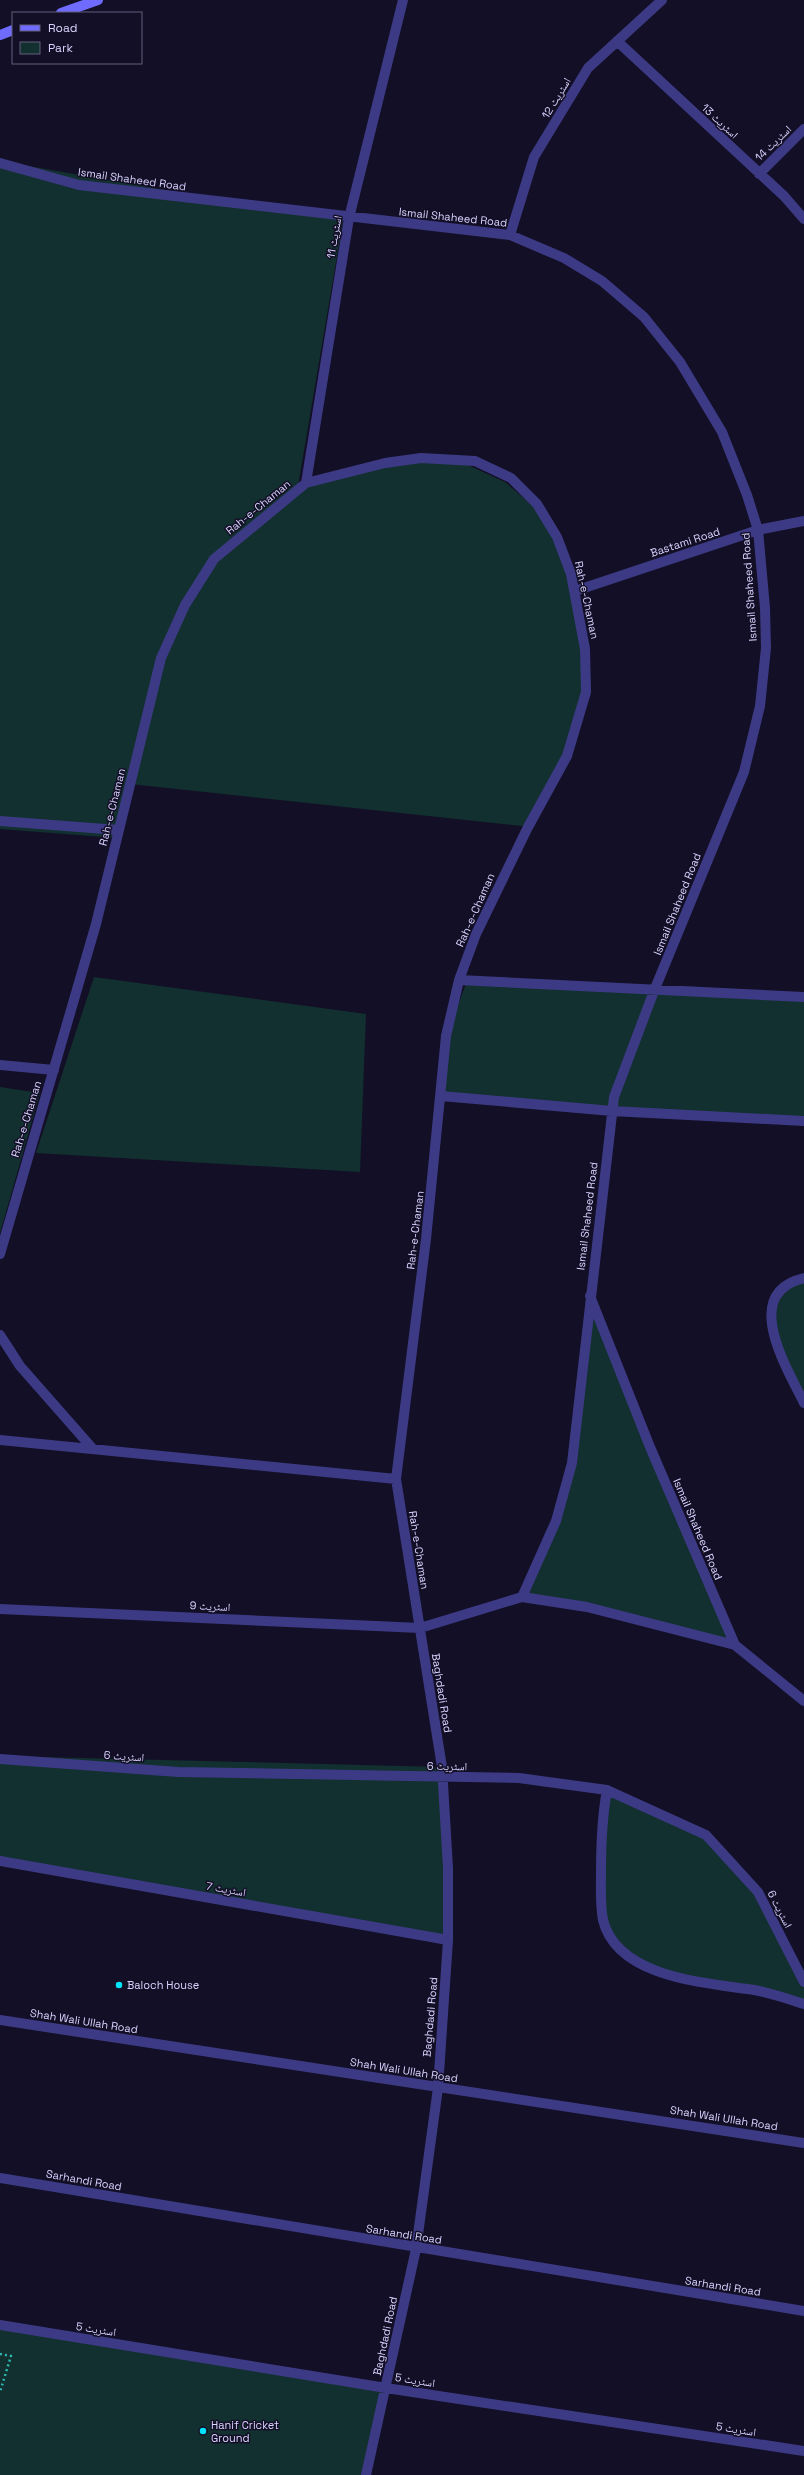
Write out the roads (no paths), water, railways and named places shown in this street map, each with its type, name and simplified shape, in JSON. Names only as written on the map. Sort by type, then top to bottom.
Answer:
[{"type":"main road","points":[[65,12],[98,0]]},
{"type":"main road","points":[[0,35],[12,30]]},
{"type":"street","name":"اسٹریٹ 11","points":[[306,483],[349,218],[403,0]]},
{"type":"street","name":"اسٹریٹ 12","points":[[510,236],[534,157],[588,68],[662,0]]},
{"type":"street","name":"اسٹریٹ 13","points":[[617,41],[784,196],[804,219]]},
{"type":"street","name":"اسٹریٹ 14","points":[[759,174],[804,129]]},
{"type":"street","name":"Ismail Shaheed Road","points":[[0,163],[79,185],[510,236],[564,258],[602,281],[644,317],[680,362],[722,432],[747,495],[758,530],[765,608],[766,648],[760,706],[744,772],[654,991],[614,1097],[590,1294],[650,1447],[735,1645]]},
{"type":"street","name":"Rah-e-Chaman","points":[[0,1254],[44,1098],[54,1070],[96,924],[161,658],[185,605],[214,559],[306,483],[385,463],[421,458],[475,461],[511,478],[537,504],[557,537],[575,591],[585,649],[586,692],[580,718],[567,756],[527,829],[476,934],[459,980],[446,1036],[442,1096],[426,1239],[396,1480],[420,1628]]},
{"type":"street","name":"Bastami Road","points":[[575,591],[758,530],[804,521]]},
{"type":"street","points":[[0,821],[118,830]]},
{"type":"street","points":[[459,980],[654,991],[804,997]]},
{"type":"street","points":[[0,1066],[54,1070]]},
{"type":"street","points":[[442,1096],[612,1111],[804,1121]]},
{"type":"street","points":[[804,1278],[794,1281],[776,1295],[771,1310],[774,1340],[804,1402]]},
{"type":"street","points":[[590,1294],[572,1463],[556,1521],[522,1597],[587,1607],[735,1645],[804,1701]]},
{"type":"street","points":[[0,1335],[20,1366],[93,1449]]},
{"type":"street","points":[[0,1440],[396,1480]]},
{"type":"street","name":"اسٹریٹ 9","points":[[0,1609],[420,1628],[522,1597]]},
{"type":"street","name":"Baghdadi Road","points":[[366,2475],[416,2249],[438,2088],[448,1940],[443,1778],[420,1628]]},
{"type":"street","name":"اسٹریٹ 6","points":[[0,1759],[178,1772],[443,1778],[519,1778],[607,1790],[706,1835],[758,1892],[804,1982]]},
{"type":"street","points":[[607,1790],[602,1819],[601,1891],[603,1921],[614,1942],[633,1961],[664,1973],[704,1984],[756,1990],[804,2004]]},
{"type":"street","name":"اسٹریٹ 7","points":[[0,1860],[448,1940]]},
{"type":"street","name":"Shah Wali Ullah Road","points":[[0,2020],[804,2143]]},
{"type":"street","name":"Sarhandi Road","points":[[0,2178],[416,2249],[804,2311]]},
{"type":"street","name":"اسٹریٹ 5","points":[[0,2325],[386,2388],[804,2451]]},
{"type":"place","name":"Baloch House","points":[[119,1985]]},
{"type":"place","name":"Hanif Cricket Ground","points":[[203,2431]]}]
